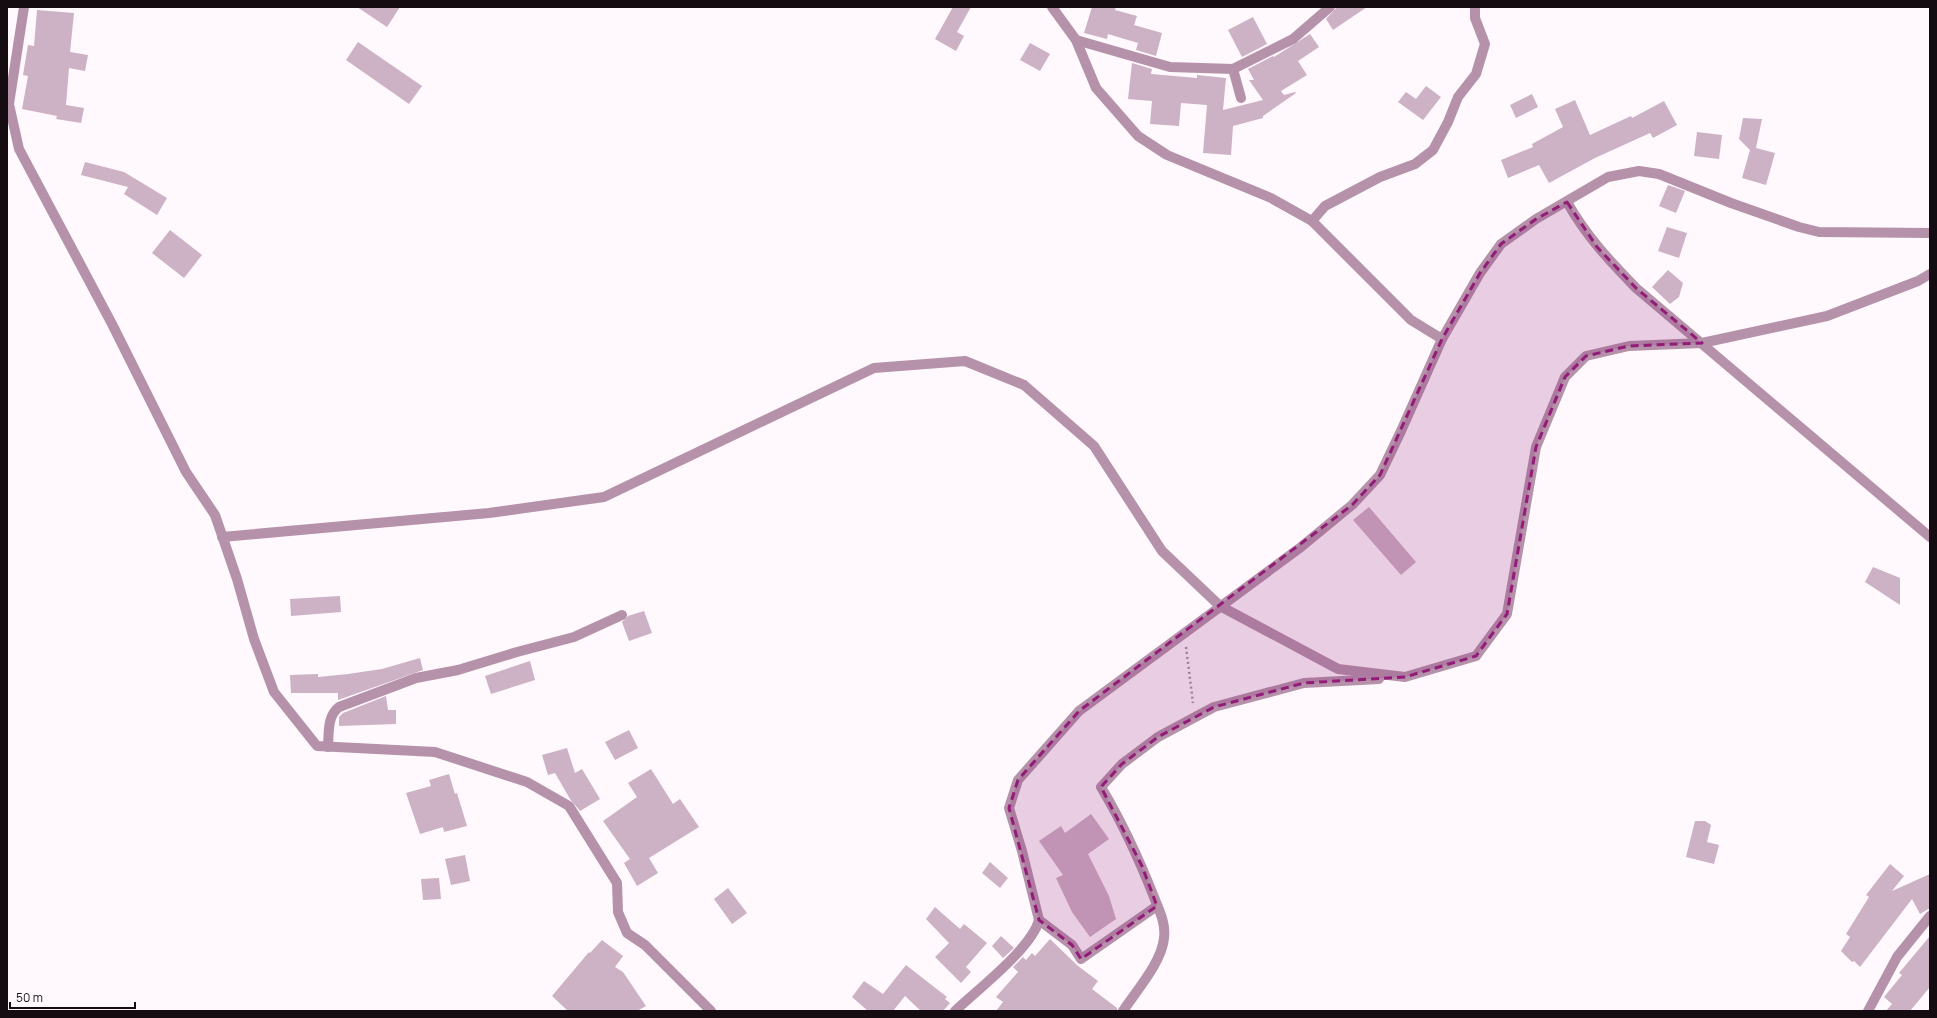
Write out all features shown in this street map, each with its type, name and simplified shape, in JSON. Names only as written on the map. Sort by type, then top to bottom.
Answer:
[{"type":"street","points":[[24,7],[9,104],[19,149],[112,324],[186,472],[215,515],[237,579],[254,639],[274,692],[317,746],[435,752],[527,782],[569,806],[617,883],[618,912],[627,933],[644,944],[711,1011]]},
{"type":"street","points":[[1052,7],[1076,40],[1096,88],[1138,136],[1166,155],[1271,198],[1312,221],[1411,320],[1442,339]]},
{"type":"street","points":[[1076,40],[1170,67],[1233,69],[1293,39],[1330,7]]},
{"type":"street","points":[[1312,221],[1325,206],[1380,177],[1415,164],[1433,150],[1448,122],[1458,97],[1476,74],[1485,44],[1475,18],[1475,7]]},
{"type":"street","points":[[1233,69],[1241,98]]},
{"type":"street","points":[[955,1011],[1014,955],[1037,930],[1039,920],[1022,851],[1009,808],[1018,780],[1079,712],[1352,505],[1380,475],[1442,339],[1480,272],[1501,244],[1536,218],[1567,202],[1608,177],[1639,171],[1659,174],[1799,228],[1819,232],[1930,234]]},
{"type":"street","points":[[1567,202],[1582,227],[1597,247],[1631,283],[1930,537]]},
{"type":"street","points":[[1123,1011],[1159,954],[1164,938],[1163,922],[1139,860],[1117,813],[1101,787],[1122,764],[1158,737],[1214,707],[1304,683],[1405,677],[1476,656],[1507,614],[1536,447],[1565,377],[1586,356],[1629,346],[1702,343],[1827,316],[1918,281],[1930,274]]},
{"type":"street","points":[[222,537],[489,513],[604,496],[874,368],[965,361],[1024,385],[1094,446],[1162,552],[1220,606],[1338,669],[1405,677]]},
{"type":"street","points":[[328,747],[330,720],[333,712],[338,706],[416,678],[458,670],[574,637],[622,616]]},
{"type":"street","points":[[1039,920],[1072,945],[1081,959],[1157,906]]},
{"type":"street","points":[[1868,1011],[1898,957],[1930,916]]},
{"type":"path","points":[[1185,633],[1194,718]]},
{"type":"highlighted area","points":[[1567,202],[1597,247],[1636,288],[1702,343],[1629,346],[1586,356],[1565,377],[1536,447],[1507,614],[1476,656],[1405,677],[1304,683],[1214,707],[1158,737],[1122,764],[1101,787],[1142,866],[1157,906],[1081,959],[1072,945],[1039,920],[1009,808],[1018,780],[1079,711],[1352,505],[1380,475],[1442,339],[1480,273],[1501,244],[1536,219]]},
{"type":"building","points":[[357,7],[400,7],[387,27]]},
{"type":"building","points":[[953,7],[971,7],[957,32],[964,36],[956,51],[935,39]]},
{"type":"building","points":[[1092,7],[1116,7],[1115,10],[1137,16],[1134,25],[1162,33],[1156,56],[1136,50],[1138,43],[1108,34],[1107,39],[1084,33]]},
{"type":"building","points":[[1337,7],[1367,7],[1333,30],[1326,19]]},
{"type":"building","points":[[37,10],[74,13],[70,52],[88,55],[85,71],[69,68],[66,105],[84,108],[81,123],[56,119],[57,116],[22,109],[28,76],[23,75],[28,45],[34,46]]},
{"type":"building","points":[[1253,17],[1267,44],[1242,57],[1228,30]]},
{"type":"building","points":[[1310,34],[1319,47],[1298,61],[1307,75],[1281,91],[1284,95],[1296,93],[1263,116],[1263,118],[1233,126],[1231,155],[1203,153],[1207,105],[1181,103],[1179,126],[1150,124],[1152,101],[1128,99],[1132,63],[1152,69],[1151,74],[1197,78],[1197,75],[1226,78],[1223,110],[1263,100],[1249,80],[1254,80],[1248,69],[1273,56],[1274,57]]},
{"type":"building","points":[[358,42],[422,86],[409,104],[346,60]]},
{"type":"building","points":[[1030,43],[1050,54],[1040,71],[1020,60]]},
{"type":"building","points":[[1426,86],[1441,97],[1423,120],[1398,102],[1406,92],[1416,99]]},
{"type":"building","points":[[1532,94],[1538,107],[1516,118],[1510,105]]},
{"type":"building","points":[[1575,100],[1590,135],[1631,116],[1632,118],[1664,101],[1677,125],[1653,138],[1650,133],[1595,158],[1549,183],[1539,165],[1508,178],[1501,160],[1533,147],[1532,144],[1563,127],[1555,109]]},
{"type":"building","points":[[1743,118],[1762,119],[1756,148],[1775,153],[1766,185],[1742,178],[1750,150],[1739,139]]},
{"type":"building","points":[[1697,132],[1722,135],[1719,159],[1694,156]]},
{"type":"building","points":[[85,162],[124,172],[167,198],[157,215],[124,194],[128,187],[81,175]]},
{"type":"building","points":[[1668,185],[1685,191],[1676,213],[1659,206]]},
{"type":"building","points":[[1667,227],[1687,233],[1679,258],[1658,251]]},
{"type":"building","points":[[170,230],[202,255],[184,278],[152,253]]},
{"type":"building","points":[[1668,270],[1683,283],[1679,297],[1670,304],[1652,287]]},
{"type":"building","points":[[1369,507],[1416,562],[1401,575],[1353,520]]},
{"type":"building","points":[[1873,567],[1900,578],[1900,605],[1865,582]]},
{"type":"building","points":[[340,596],[341,612],[291,616],[290,599]]},
{"type":"building","points":[[644,611],[652,633],[629,641],[622,622],[628,616]]},
{"type":"building","points":[[420,658],[423,670],[338,700],[338,693],[291,693],[290,675],[318,674],[318,677],[348,674],[382,669]]},
{"type":"building","points":[[530,661],[535,680],[491,694],[485,676]]},
{"type":"building","points":[[386,696],[388,710],[396,710],[396,724],[339,726],[339,717],[343,713]]},
{"type":"building","points":[[629,730],[638,748],[615,760],[605,742]]},
{"type":"building","points":[[567,748],[575,773],[582,769],[600,799],[580,811],[570,799],[555,773],[548,775],[542,755]]},
{"type":"building","points":[[651,769],[673,804],[680,799],[699,827],[649,858],[658,873],[637,886],[624,863],[630,859],[603,821],[637,797],[628,783]]},
{"type":"building","points":[[449,774],[455,794],[457,793],[467,826],[444,832],[443,827],[420,834],[406,793],[431,786],[429,780]]},
{"type":"building","points":[[1091,814],[1109,839],[1088,854],[1109,896],[1116,919],[1090,937],[1072,912],[1056,878],[1063,875],[1039,841],[1061,826],[1065,833]]},
{"type":"building","points":[[1695,821],[1705,821],[1711,825],[1707,842],[1719,845],[1714,864],[1686,857]]},
{"type":"building","points":[[465,855],[470,881],[451,885],[445,859]]},
{"type":"building","points":[[990,862],[1008,878],[1000,888],[982,873]]},
{"type":"building","points":[[1890,864],[1904,876],[1892,891],[1930,874],[1930,908],[1920,914],[1912,899],[1860,967],[1854,961],[1852,962],[1841,951],[1850,937],[1846,934],[1869,897],[1866,895]]},
{"type":"building","points":[[439,878],[441,899],[423,900],[421,879]]},
{"type":"building","points":[[728,888],[747,913],[732,924],[714,899]]},
{"type":"building","points":[[935,907],[960,929],[964,924],[987,943],[966,967],[971,972],[961,983],[935,957],[949,943],[926,919]]},
{"type":"building","points":[[1001,936],[1014,948],[1003,958],[992,946]]},
{"type":"building","points":[[1930,936],[1930,987],[1910,1011],[1886,1011],[1892,1004],[1884,997],[1902,975],[1899,973]]},
{"type":"building","points":[[1050,939],[1078,966],[1098,981],[1092,989],[1117,1008],[1117,1011],[996,1011],[1003,1002],[996,997],[1018,972],[1013,967],[1023,957],[1026,960],[1032,953],[1035,956]]},
{"type":"building","points":[[602,940],[623,956],[615,967],[623,972],[646,1006],[637,1011],[568,1011],[552,996],[589,952],[590,953]]},
{"type":"building","points":[[906,965],[947,997],[945,999],[950,1003],[943,1011],[921,1011],[905,996],[893,1011],[868,1011],[852,997],[864,981],[883,994]]}]
